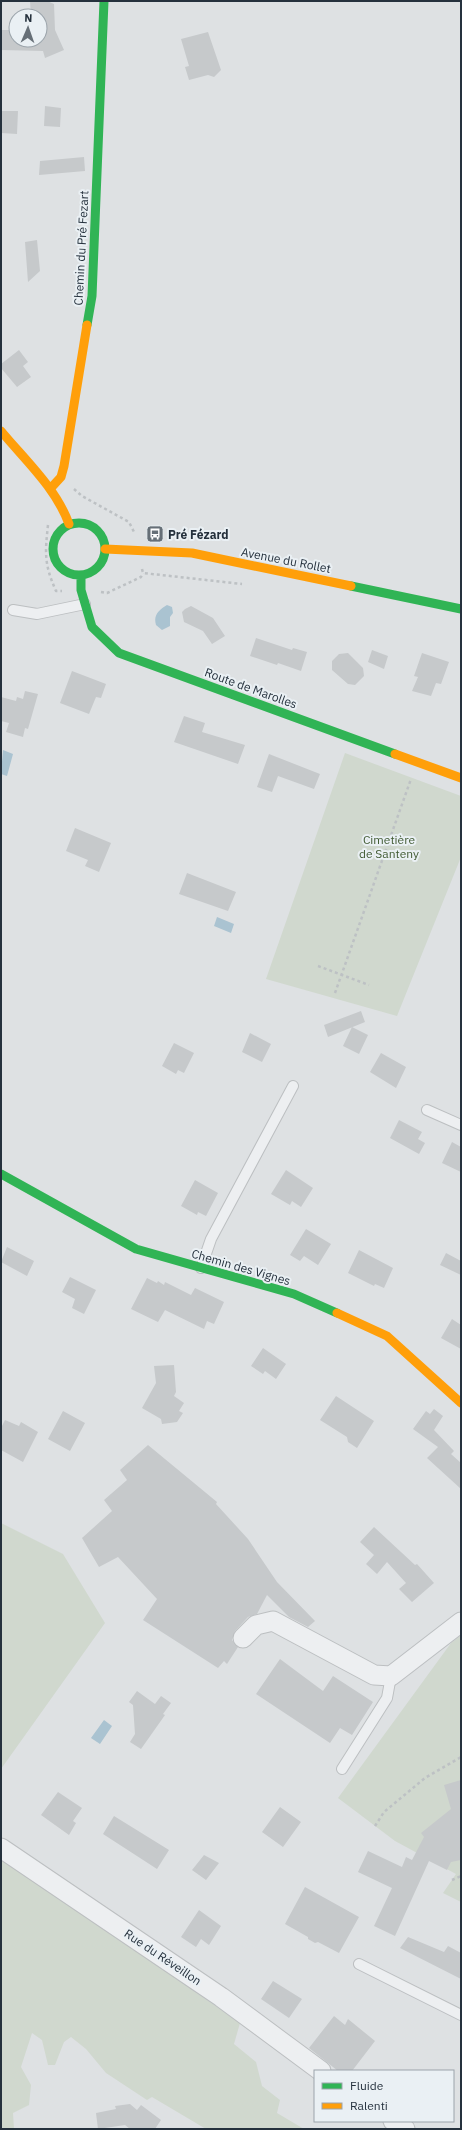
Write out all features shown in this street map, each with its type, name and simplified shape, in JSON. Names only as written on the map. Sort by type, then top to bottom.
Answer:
[{"type":"street","name":"Chemin du Pré Fezart","points":[[50,489],[61,477],[64,466],[92,296],[104,1]]},
{"type":"street","points":[[1,431],[50,489],[64,510],[69,524]]},
{"type":"street","points":[[78,522],[88,524],[96,529],[102,538],[105,548],[103,558],[99,565],[92,571],[81,575],[66,572],[59,566],[54,557],[52,546],[55,537],[62,529],[69,524],[78,522]]},
{"type":"street","name":"Avenue du Rollet","points":[[105,548],[192,553],[461,609]]},
{"type":"street","name":"Route de Marolles","points":[[81,575],[81,590],[92,627],[119,653],[461,778]]},
{"type":"street","name":"Chemin des Vignes","points":[[1,1174],[136,1249],[294,1294],[387,1336],[461,1403]]},
{"type":"street","points":[[243,1638],[256,1625],[273,1621],[374,1675],[391,1676],[461,1622]]},
{"type":"street","name":"Rue du Réveillon","points":[[1,1848],[221,1997],[320,2070]]},
{"type":"street","points":[[394,2122],[405,2129]]},
{"type":"lane","points":[[13,610],[37,614],[85,604]]},
{"type":"lane","points":[[201,1268],[211,1239],[293,1086]]},
{"type":"lane","points":[[427,1110],[461,1125]]},
{"type":"lane","points":[[342,1769],[387,1698],[391,1676]]},
{"type":"lane","points":[[359,1964],[461,2015]]},
{"type":"path","points":[[335,993],[418,762]]},
{"type":"path","points":[[318,966],[369,985]]},
{"type":"path","points":[[375,1826],[384,1812],[425,1778],[461,1757]]},
{"type":"path","points":[[452,1880],[461,1876]]},
{"type":"green space","name":"Cimetière de Santeny","points":[[345,753],[461,796],[461,857],[397,1016],[266,979]]},
{"type":"green space","points":[[1,1523],[63,1554],[105,1623],[1,1769]]},
{"type":"green space","points":[[461,1635],[461,1902],[443,1893],[456,1874],[395,1841],[338,1798],[451,1643]]},
{"type":"green space","points":[[1,1856],[240,2023],[234,2044],[256,2062],[262,2086],[280,2100],[277,2113],[304,2129],[206,2129],[152,2097],[147,2100],[106,2073],[86,2049],[71,2037],[64,2042],[55,2065],[48,2065],[42,2040],[32,2033],[21,2067],[31,2085],[29,2105],[13,2113],[14,2129],[1,2129]]},
{"type":"water","points":[[167,605],[172,607],[173,613],[170,617],[170,626],[162,630],[156,625],[155,618],[159,611]]},
{"type":"water","points":[[3,750],[13,754],[7,776],[1,774]]},
{"type":"water","points":[[217,917],[234,924],[231,933],[214,926]]},
{"type":"water","points":[[104,1720],[112,1726],[100,1744],[91,1738]]},
{"type":"building","points":[[30,1],[47,1],[54,4],[55,30],[64,50],[45,58],[43,51],[1,50],[1,30],[8,30],[8,48],[48,48],[48,8],[30,8]]},
{"type":"building","points":[[208,32],[221,70],[214,77],[208,75],[189,80],[185,67],[189,66],[181,39]]},
{"type":"building","points":[[45,106],[61,108],[60,127],[44,126]]},
{"type":"building","points":[[1,111],[18,111],[17,134],[1,133]]},
{"type":"building","points":[[84,157],[85,171],[39,175],[40,161]]},
{"type":"building","points":[[37,240],[40,271],[28,282],[25,242]]},
{"type":"building","points":[[19,350],[28,362],[23,366],[31,377],[17,387],[1,368],[1,364]]},
{"type":"building","points":[[191,606],[213,618],[225,636],[212,644],[203,631],[184,622],[182,612]]},
{"type":"building","points":[[256,638],[292,650],[293,648],[307,652],[301,671],[250,656]]},
{"type":"building","points":[[372,650],[388,656],[384,669],[368,662]]},
{"type":"building","points":[[348,653],[363,668],[364,676],[355,685],[348,684],[332,670],[332,661],[339,654]]},
{"type":"building","points":[[422,653],[449,662],[441,684],[436,683],[431,696],[412,691],[418,677],[414,676]]},
{"type":"building","points":[[72,671],[106,684],[101,698],[96,697],[89,714],[60,703]]},
{"type":"building","points":[[25,691],[38,694],[28,729],[25,728],[23,737],[6,732],[9,723],[1,721],[1,697],[16,701],[17,697],[23,699]]},
{"type":"building","points":[[184,716],[205,723],[202,732],[245,745],[238,764],[174,742]]},
{"type":"building","points":[[269,754],[320,774],[314,789],[278,776],[272,792],[257,787]]},
{"type":"building","points":[[75,828],[111,843],[99,872],[85,866],[88,860],[66,851]]},
{"type":"building","points":[[187,873],[236,892],[228,911],[179,894]]},
{"type":"building","points":[[361,1011],[365,1022],[328,1037],[324,1025]]},
{"type":"building","points":[[352,1027],[368,1035],[359,1054],[343,1046]]},
{"type":"building","points":[[250,1033],[271,1044],[262,1062],[242,1052]]},
{"type":"building","points":[[174,1043],[194,1053],[184,1073],[178,1070],[176,1074],[162,1066]]},
{"type":"building","points":[[381,1053],[406,1067],[396,1088],[370,1072]]},
{"type":"building","points":[[399,1120],[422,1132],[418,1139],[425,1143],[419,1154],[390,1138]]},
{"type":"building","points":[[452,1142],[461,1147],[461,1172],[442,1163]]},
{"type":"building","points":[[286,1170],[313,1188],[301,1207],[292,1201],[290,1205],[271,1194]]},
{"type":"building","points":[[195,1180],[218,1193],[206,1216],[198,1212],[197,1215],[181,1206]]},
{"type":"building","points":[[306,1229],[331,1244],[318,1265],[304,1256],[300,1261],[290,1255]]},
{"type":"building","points":[[7,1247],[34,1261],[27,1276],[1,1262]]},
{"type":"building","points":[[359,1250],[393,1268],[384,1288],[375,1284],[374,1286],[348,1273]]},
{"type":"building","points":[[446,1253],[461,1261],[461,1275],[440,1265]]},
{"type":"building","points":[[70,1277],[96,1290],[84,1314],[72,1308],[75,1299],[62,1292]]},
{"type":"building","points":[[147,1278],[157,1283],[158,1281],[164,1285],[165,1282],[191,1295],[195,1288],[224,1302],[214,1324],[207,1321],[204,1329],[165,1310],[158,1322],[131,1309]]},
{"type":"building","points":[[452,1319],[461,1325],[461,1349],[441,1338]]},
{"type":"building","points":[[263,1348],[286,1364],[276,1379],[265,1371],[263,1374],[251,1366]]},
{"type":"building","points":[[174,1365],[176,1392],[174,1396],[184,1403],[179,1411],[183,1413],[177,1422],[162,1424],[161,1419],[142,1408],[156,1383],[154,1366]]},
{"type":"building","points":[[336,1396],[374,1421],[357,1448],[348,1442],[347,1437],[320,1420]]},
{"type":"building","points":[[434,1409],[443,1416],[434,1430],[454,1451],[451,1454],[461,1463],[461,1489],[427,1458],[438,1447],[413,1429],[426,1411],[430,1414]]},
{"type":"building","points":[[63,1411],[85,1423],[70,1451],[48,1439]]},
{"type":"building","points":[[5,1420],[19,1426],[21,1422],[38,1432],[23,1462],[1,1450],[1,1428]]},
{"type":"building","points":[[148,1445],[217,1502],[216,1504],[248,1539],[277,1582],[315,1621],[308,1627],[289,1617],[267,1595],[257,1614],[248,1617],[235,1631],[232,1640],[238,1647],[227,1664],[224,1661],[218,1668],[143,1620],[157,1599],[118,1557],[99,1567],[82,1538],[112,1511],[104,1500],[127,1480],[120,1470]]},
{"type":"building","points":[[374,1527],[415,1565],[417,1564],[434,1583],[412,1602],[399,1589],[406,1583],[387,1562],[377,1574],[366,1564],[374,1555],[360,1542]]},
{"type":"building","points":[[280,1659],[323,1691],[333,1676],[373,1702],[352,1735],[340,1728],[330,1743],[256,1694]]},
{"type":"building","points":[[137,1691],[155,1704],[161,1696],[171,1703],[163,1714],[165,1715],[141,1749],[130,1742],[135,1734],[133,1705],[129,1702]]},
{"type":"building","points":[[461,1780],[461,1860],[451,1862],[447,1870],[429,1861],[395,1936],[374,1926],[392,1888],[358,1872],[368,1851],[402,1867],[406,1857],[412,1860],[424,1837],[421,1833],[451,1809],[444,1785]]},
{"type":"building","points":[[58,1792],[82,1808],[73,1821],[76,1823],[69,1835],[41,1815]]},
{"type":"building","points":[[280,1807],[301,1822],[283,1847],[262,1832]]},
{"type":"building","points":[[114,1816],[169,1850],[157,1869],[103,1834]]},
{"type":"building","points":[[204,1855],[219,1863],[206,1880],[192,1870]]},
{"type":"building","points":[[305,1887],[359,1917],[339,1953],[318,1942],[315,1943],[308,1939],[308,1937],[285,1924]]},
{"type":"building","points":[[199,1910],[221,1926],[209,1945],[201,1939],[196,1947],[181,1937]]},
{"type":"building","points":[[408,1937],[444,1952],[448,1946],[461,1953],[461,1979],[400,1948]]},
{"type":"building","points":[[273,1981],[302,1999],[289,2018],[261,1999]]},
{"type":"building","points":[[334,2016],[345,2025],[348,2019],[375,2041],[353,2070],[337,2070],[309,2048]]},
{"type":"building","points":[[130,2104],[137,2110],[141,2105],[161,2120],[155,2129],[130,2129],[125,2125],[98,2129],[96,2113],[116,2109],[115,2106]]},
{"type":"traffic: fast","points":[[87,325],[92,296],[104,1]]},
{"type":"traffic: fast","points":[[79,523],[89,525],[97,531],[103,539],[105,549],[103,559],[97,567],[89,573],[79,575],[69,573],[61,567],[55,559],[53,549],[55,539],[61,531],[69,525],[79,523]]},
{"type":"traffic: fast","points":[[81,575],[81,590],[92,627],[119,653],[395,754]]},
{"type":"traffic: fast","points":[[351,586],[461,609]]},
{"type":"traffic: fast","points":[[1,1174],[136,1249],[294,1294],[337,1313]]},
{"type":"traffic: slow","points":[[50,489],[61,477],[64,466],[87,325]]},
{"type":"traffic: slow","points":[[1,431],[48,486],[69,524]]},
{"type":"traffic: slow","points":[[105,549],[192,553],[351,586]]},
{"type":"traffic: slow","points":[[395,754],[461,778]]},
{"type":"traffic: slow","points":[[337,1313],[387,1336],[461,1403]]},
{"type":"place","name":"Pré Fézard","points":[[155,534]]}]
